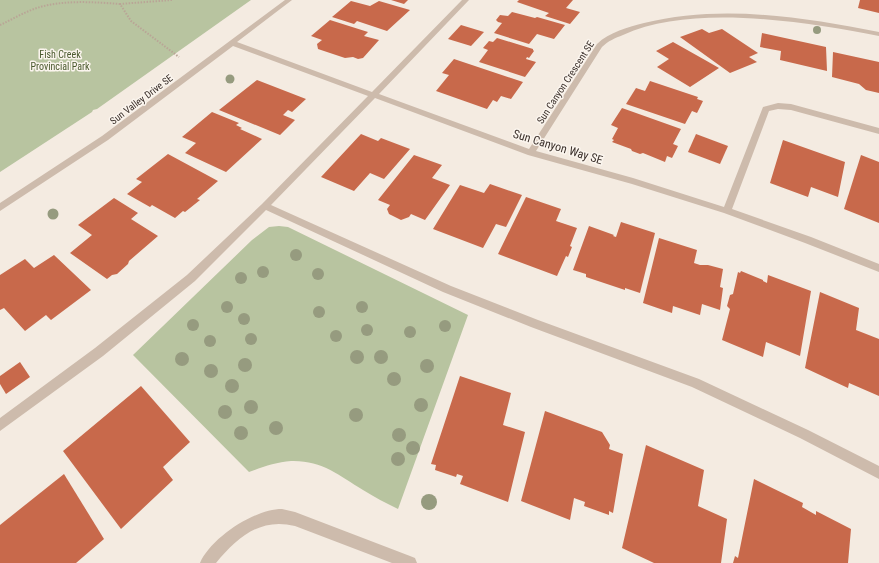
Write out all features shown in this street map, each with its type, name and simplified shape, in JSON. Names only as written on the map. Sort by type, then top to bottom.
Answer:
[{"type":"street","name":"Sun Valley Drive SE","points":[[0,208],[106,138],[289,0]]},
{"type":"street","points":[[0,425],[99,352],[191,278],[265,206],[466,0]]},
{"type":"street","points":[[757,10],[879,34]]},
{"type":"street","name":"Sun Canyon Crescent SE","points":[[531,153],[602,42],[626,25],[646,17]]},
{"type":"street","name":"Sun Canyon Way SE","points":[[232,43],[531,153],[632,181],[727,211],[808,240],[879,268]]},
{"type":"street","points":[[727,211],[766,109],[778,106],[791,107],[879,131]]},
{"type":"street","points":[[265,206],[447,289],[695,383],[804,434],[879,473]]},
{"type":"street","points":[[207,563],[237,532],[260,520],[278,515],[295,519],[410,563]]},
{"type":"path","points":[[0,25],[39,8],[53,4],[98,2],[120,4],[172,0]]},
{"type":"path","points":[[120,4],[131,21],[179,57],[199,68]]},
{"type":"green space","name":"Fish Creek Provincial Park","points":[[0,0],[251,0],[97,109],[93,110],[0,172]]},
{"type":"green space","points":[[269,227],[288,227],[468,315],[398,509],[371,495],[338,474],[312,463],[291,461],[270,465],[249,472],[133,355],[252,240]]},
{"type":"building","points":[[391,0],[408,0],[404,4]]},
{"type":"building","points":[[519,0],[573,0],[566,8],[580,12],[570,24],[545,16],[549,13],[517,2]]},
{"type":"building","points":[[860,0],[879,0],[879,13],[858,8]]},
{"type":"building","points":[[351,1],[370,6],[379,1],[410,10],[387,31],[357,21],[354,24],[332,17]]},
{"type":"building","points":[[512,12],[565,25],[554,39],[537,34],[529,44],[494,33],[502,23],[496,20],[500,15],[508,16]]},
{"type":"building","points":[[330,20],[368,32],[364,36],[379,40],[363,58],[358,59],[353,57],[345,58],[318,49],[317,44],[322,40],[311,36]]},
{"type":"building","points":[[461,25],[484,32],[471,46],[448,39]]},
{"type":"building","points":[[702,29],[709,33],[722,29],[758,53],[749,57],[757,62],[730,73],[680,37]]},
{"type":"building","points":[[762,33],[826,47],[827,71],[780,60],[781,51],[760,47]]},
{"type":"building","points":[[497,38],[533,49],[534,51],[529,58],[527,57],[526,59],[536,62],[525,77],[479,62],[488,50],[483,48],[489,41],[493,42]]},
{"type":"building","points":[[673,42],[719,68],[690,87],[657,67],[669,59],[656,51]]},
{"type":"building","points":[[833,52],[879,62],[879,93],[866,90],[859,84],[832,77]]},
{"type":"building","points":[[454,59],[523,82],[511,99],[501,96],[497,102],[493,100],[487,109],[436,91],[449,75],[442,73]]},
{"type":"building","points":[[257,80],[306,99],[292,112],[288,110],[283,115],[295,120],[280,135],[219,110]]},
{"type":"building","points":[[650,81],[698,97],[697,99],[703,101],[697,113],[692,111],[685,124],[626,104],[636,88],[645,91]]},
{"type":"building","points":[[622,108],[681,129],[673,144],[678,146],[672,158],[667,156],[665,162],[643,153],[640,154],[632,151],[631,149],[612,142],[618,128],[611,125]]},
{"type":"building","points":[[212,112],[239,123],[236,125],[242,128],[240,129],[262,139],[226,172],[185,153],[196,143],[182,137]]},
{"type":"building","points":[[361,134],[378,141],[381,138],[410,149],[384,179],[370,173],[354,191],[321,177]]},
{"type":"building","points":[[696,134],[728,146],[720,164],[688,152]]},
{"type":"building","points":[[783,140],[845,162],[838,197],[811,187],[808,197],[770,183]]},
{"type":"building","points":[[168,154],[218,181],[197,199],[200,200],[175,218],[152,205],[150,207],[127,194],[142,182],[136,179]]},
{"type":"building","points":[[414,155],[442,165],[432,178],[450,185],[425,220],[411,214],[409,217],[401,220],[389,214],[387,209],[390,205],[378,200]]},
{"type":"building","points":[[861,155],[879,162],[879,223],[844,209]]},
{"type":"building","points":[[490,184],[522,195],[506,227],[496,224],[483,248],[433,229],[460,185],[484,193]]},
{"type":"building","points":[[526,197],[561,209],[556,221],[577,228],[570,246],[572,247],[568,257],[566,256],[557,276],[498,254]]},
{"type":"building","points":[[114,198],[138,213],[131,219],[158,236],[129,261],[128,264],[117,274],[112,275],[107,279],[70,253],[92,235],[78,225]]},
{"type":"building","points":[[621,222],[655,233],[640,293],[625,288],[625,290],[586,277],[586,274],[573,270],[589,226],[616,237]]},
{"type":"building","points":[[659,238],[697,250],[694,263],[723,269],[720,287],[723,288],[720,310],[702,304],[700,315],[673,306],[672,313],[643,303]]},
{"type":"building","points":[[54,255],[91,290],[51,320],[46,315],[25,331],[4,308],[0,310],[0,275],[25,259],[34,268]]},
{"type":"building","points":[[741,271],[767,283],[768,275],[811,291],[800,356],[766,342],[763,357],[722,340],[730,309],[727,306],[730,295],[733,294],[738,272],[740,273]]},
{"type":"building","points":[[820,292],[859,308],[856,330],[879,339],[879,396],[849,383],[848,388],[805,368]]},
{"type":"building","points":[[20,362],[30,377],[6,394],[0,384],[0,376]]},
{"type":"building","points":[[460,376],[511,393],[503,425],[525,432],[508,502],[460,484],[463,476],[457,474],[456,477],[435,470],[436,465],[431,464]]},
{"type":"building","points":[[141,386],[190,442],[163,467],[173,480],[121,529],[63,451]]},
{"type":"building","points":[[545,411],[602,432],[610,445],[609,449],[623,454],[613,513],[609,511],[609,515],[584,506],[585,502],[574,498],[570,520],[521,501]]},
{"type":"building","points":[[646,445],[704,470],[698,506],[727,519],[721,563],[654,563],[622,548]]},
{"type":"building","points":[[64,474],[104,539],[76,563],[0,563],[0,525]]},
{"type":"building","points":[[754,479],[803,503],[802,507],[816,515],[816,511],[851,529],[848,563],[733,563],[735,556],[738,558]]}]
